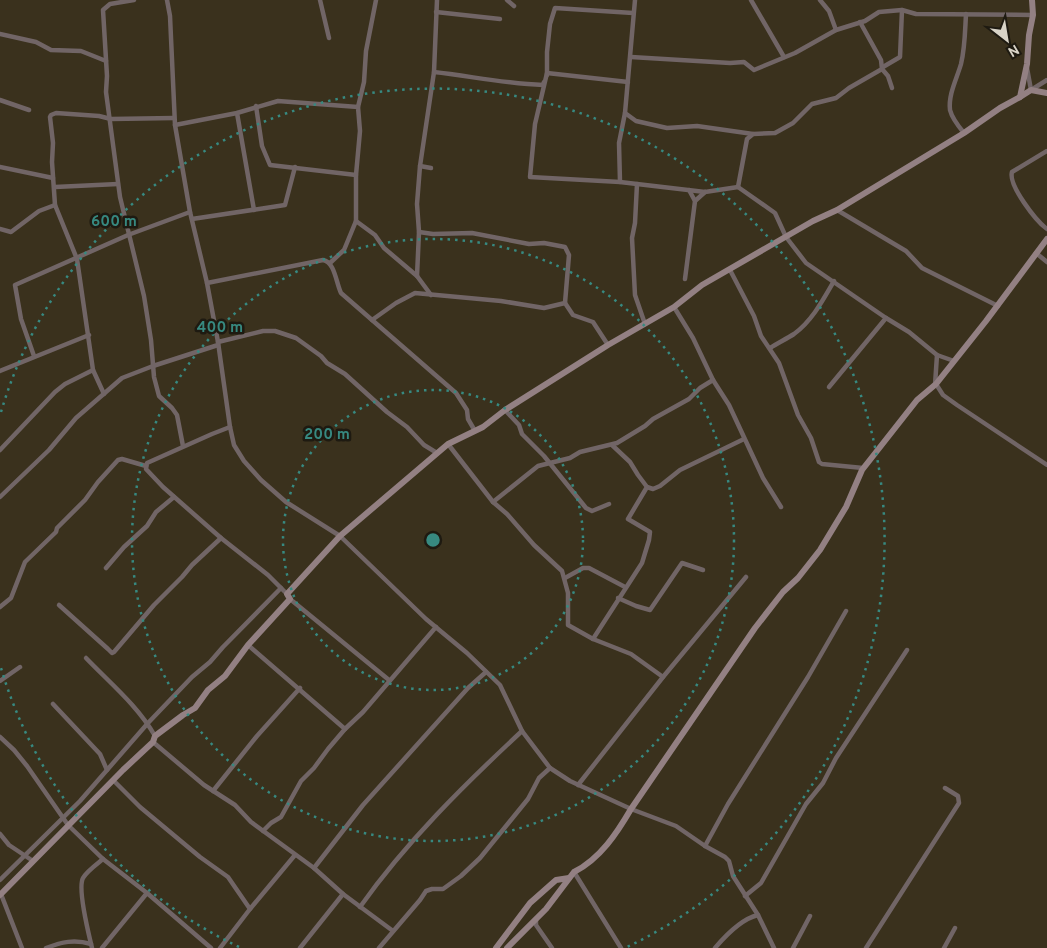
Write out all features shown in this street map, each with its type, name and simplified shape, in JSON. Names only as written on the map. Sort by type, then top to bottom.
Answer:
[{"type":"street","points":[[134,0],[110,4],[103,10],[106,92],[118,184],[128,235],[144,296],[151,340],[152,366],[159,396],[172,408],[176,415],[183,446]]},
{"type":"street","points":[[167,0],[170,16],[175,125],[190,212],[207,284],[218,344],[230,427],[234,445],[244,461],[261,480],[286,502],[340,536],[436,628],[467,653],[500,685],[522,731],[550,768],[578,785],[631,809],[676,826],[725,857],[729,861],[733,876],[758,914],[774,948]]},
{"type":"street","points":[[320,0],[329,38]]},
{"type":"street","points":[[330,263],[344,250],[356,221],[356,175],[360,131],[358,107],[364,82],[366,51],[376,0]]},
{"type":"street","points":[[417,276],[419,232],[417,204],[420,166],[434,72],[437,0]]},
{"type":"street","points":[[507,0],[514,6]]},
{"type":"street","points":[[620,182],[619,142],[625,113],[635,0]]},
{"type":"street","points":[[751,0],[784,57]]},
{"type":"street","points":[[820,0],[829,11],[836,30]]},
{"type":"street","points":[[1020,97],[1027,64],[1032,0]]},
{"type":"street","points":[[434,72],[488,78],[518,84],[543,85],[547,73],[550,24],[554,8],[633,13]]},
{"type":"street","points":[[631,56],[730,63],[744,62],[754,70],[836,30],[865,21],[879,12],[902,10],[916,14],[1032,16]]},
{"type":"street","points":[[625,113],[636,121],[667,128],[697,126],[753,134],[775,133],[793,123],[812,104],[836,98],[900,57],[902,10]]},
{"type":"street","points":[[436,12],[500,19]]},
{"type":"street","points":[[964,134],[951,113],[950,104],[961,64],[966,14]]},
{"type":"street","points":[[860,22],[873,45],[892,88]]},
{"type":"street","points":[[0,34],[36,42],[51,50],[81,52],[106,61]]},
{"type":"street","points":[[1027,64],[1031,90]]},
{"type":"street","points":[[628,82],[547,73],[535,124],[530,177],[620,182],[705,192],[738,187],[776,213],[786,237],[806,263],[834,281],[843,290],[909,332],[937,355],[954,361]]},
{"type":"street","points":[[22,948],[1,895],[154,739],[183,714],[195,708],[208,690],[224,676],[340,536],[437,452],[448,444],[475,431],[608,345],[674,308],[702,286],[836,210],[964,134],[1000,108],[1047,80]]},
{"type":"street","points":[[1031,90],[1047,93]]},
{"type":"street","points":[[0,100],[28,110]]},
{"type":"street","points":[[175,125],[237,114],[256,106],[278,101],[358,107]]},
{"type":"street","points":[[256,106],[262,146],[270,165],[356,175]]},
{"type":"street","points":[[104,394],[93,370],[77,259],[55,205],[53,143],[50,118],[51,115],[56,113],[99,116],[111,119],[174,118]]},
{"type":"street","points":[[237,114],[254,210]]},
{"type":"street","points":[[738,187],[747,139],[753,134]]},
{"type":"street","points":[[1047,151],[1012,172],[1010,176],[1034,217],[1047,228]]},
{"type":"street","points":[[420,166],[430,168]]},
{"type":"street","points":[[0,167],[53,178]]},
{"type":"street","points":[[192,219],[285,205],[295,167]]},
{"type":"street","points":[[55,187],[118,184]]},
{"type":"street","points":[[637,184],[632,247],[635,295],[645,324]]},
{"type":"street","points":[[685,279],[695,201],[689,190]]},
{"type":"street","points":[[695,201],[705,192]]},
{"type":"street","points":[[0,229],[11,232],[38,211],[55,205]]},
{"type":"street","points":[[836,210],[906,251],[922,268],[998,306]]},
{"type":"street","points":[[34,356],[21,319],[15,284],[77,259],[128,235],[190,212]]},
{"type":"street","points":[[356,221],[375,235],[384,248],[417,276],[431,295]]},
{"type":"street","points":[[419,232],[472,234],[529,244],[544,243],[565,247],[569,255],[565,303],[573,315],[593,322],[608,345]]},
{"type":"street","points":[[507,948],[534,923],[574,872],[602,851],[620,828],[754,628],[820,550],[846,507],[863,468],[917,400],[935,384],[954,361],[998,306],[1047,239]]},
{"type":"street","points":[[1036,254],[1047,262]]},
{"type":"street","points":[[207,284],[323,260],[330,263],[341,293],[456,393],[475,431]]},
{"type":"street","points":[[730,270],[754,316],[761,336],[779,362],[798,415],[811,438],[819,462],[822,464],[863,468]]},
{"type":"street","points":[[415,293],[420,281]]},
{"type":"street","points":[[770,348],[800,328],[815,312],[834,281]]},
{"type":"street","points":[[372,320],[396,303],[415,293],[501,301],[544,308],[565,303]]},
{"type":"street","points":[[674,308],[693,338],[713,380],[729,405],[762,478],[781,507]]},
{"type":"street","points":[[829,387],[886,318]]},
{"type":"street","points":[[0,497],[49,450],[76,418],[122,378],[218,344],[263,332],[275,331],[296,338],[321,356],[327,363],[346,374],[387,412],[407,427],[424,445],[437,452]]},
{"type":"street","points":[[0,371],[89,335]]},
{"type":"street","points":[[937,355],[935,384],[943,394],[1047,464]]},
{"type":"street","points":[[0,450],[60,388],[74,378],[93,370]]},
{"type":"street","points":[[493,502],[538,466],[570,458],[580,452],[612,445],[623,440],[653,419],[688,399],[713,380]]},
{"type":"street","points":[[505,410],[519,425],[522,434],[550,464],[586,508],[592,510],[609,504]]},
{"type":"street","points":[[146,466],[147,463],[183,446],[230,427]]},
{"type":"street","points":[[612,445],[630,462],[647,487],[653,489],[660,486],[680,470],[744,439]]},
{"type":"street","points":[[448,444],[493,502],[507,514],[534,545],[557,565],[565,578],[568,593],[568,625],[593,639],[632,654],[664,677]]},
{"type":"street","points":[[0,607],[11,598],[25,562],[56,532],[57,528],[85,500],[118,460],[122,459],[146,466]]},
{"type":"street","points":[[146,466],[148,473],[174,497],[221,538],[268,575],[289,597],[389,680]]},
{"type":"street","points":[[593,639],[642,563],[650,532],[628,519],[647,487]]},
{"type":"street","points":[[106,568],[124,547],[147,526],[156,512],[174,497]]},
{"type":"street","points":[[59,605],[112,653],[192,565],[221,538]]},
{"type":"street","points":[[618,598],[650,610],[682,563],[702,570]]},
{"type":"street","points":[[565,578],[583,568],[589,568],[625,587]]},
{"type":"street","points":[[578,785],[746,577]]},
{"type":"street","points":[[0,880],[80,801],[192,676],[210,662],[281,588]]},
{"type":"street","points":[[705,846],[728,804],[808,677],[846,611]]},
{"type":"street","points":[[263,830],[281,817],[301,781],[436,628]]},
{"type":"street","points":[[248,645],[300,688],[345,729]]},
{"type":"street","points":[[745,896],[761,882],[806,804],[823,783],[836,758],[907,650]]},
{"type":"street","points":[[86,658],[148,723],[154,739],[213,791],[234,805],[251,822],[314,868],[343,894],[393,932]]},
{"type":"street","points":[[0,681],[20,667]]},
{"type":"street","points":[[314,868],[363,805],[468,688],[486,672]]},
{"type":"street","points":[[213,791],[257,736],[300,688]]},
{"type":"street","points":[[53,704],[100,754],[107,770]]},
{"type":"street","points":[[360,907],[382,877],[438,813],[522,731]]},
{"type":"street","points":[[0,737],[27,766],[68,825],[103,859],[147,893],[211,948]]},
{"type":"street","points":[[379,948],[426,891],[432,888],[443,889],[461,876],[480,858],[528,799],[539,778],[550,768]]},
{"type":"street","points":[[113,780],[140,807],[200,857],[228,877],[250,909]]},
{"type":"street","points":[[866,948],[959,803],[958,796],[944,788]]},
{"type":"street","points":[[0,834],[9,845],[33,861]]},
{"type":"street","points":[[220,948],[295,855]]},
{"type":"street","points":[[46,948],[68,941],[92,946],[83,909],[81,880],[84,875],[103,859]]},
{"type":"street","points":[[574,872],[621,948]]},
{"type":"street","points":[[496,948],[530,903],[556,880],[569,878]]},
{"type":"street","points":[[102,948],[147,893]]},
{"type":"street","points":[[300,948],[343,894]]},
{"type":"street","points":[[715,948],[737,925],[758,914]]},
{"type":"street","points":[[793,948],[810,916]]},
{"type":"street","points":[[534,923],[552,948]]},
{"type":"street","points":[[944,948],[955,928]]}]
